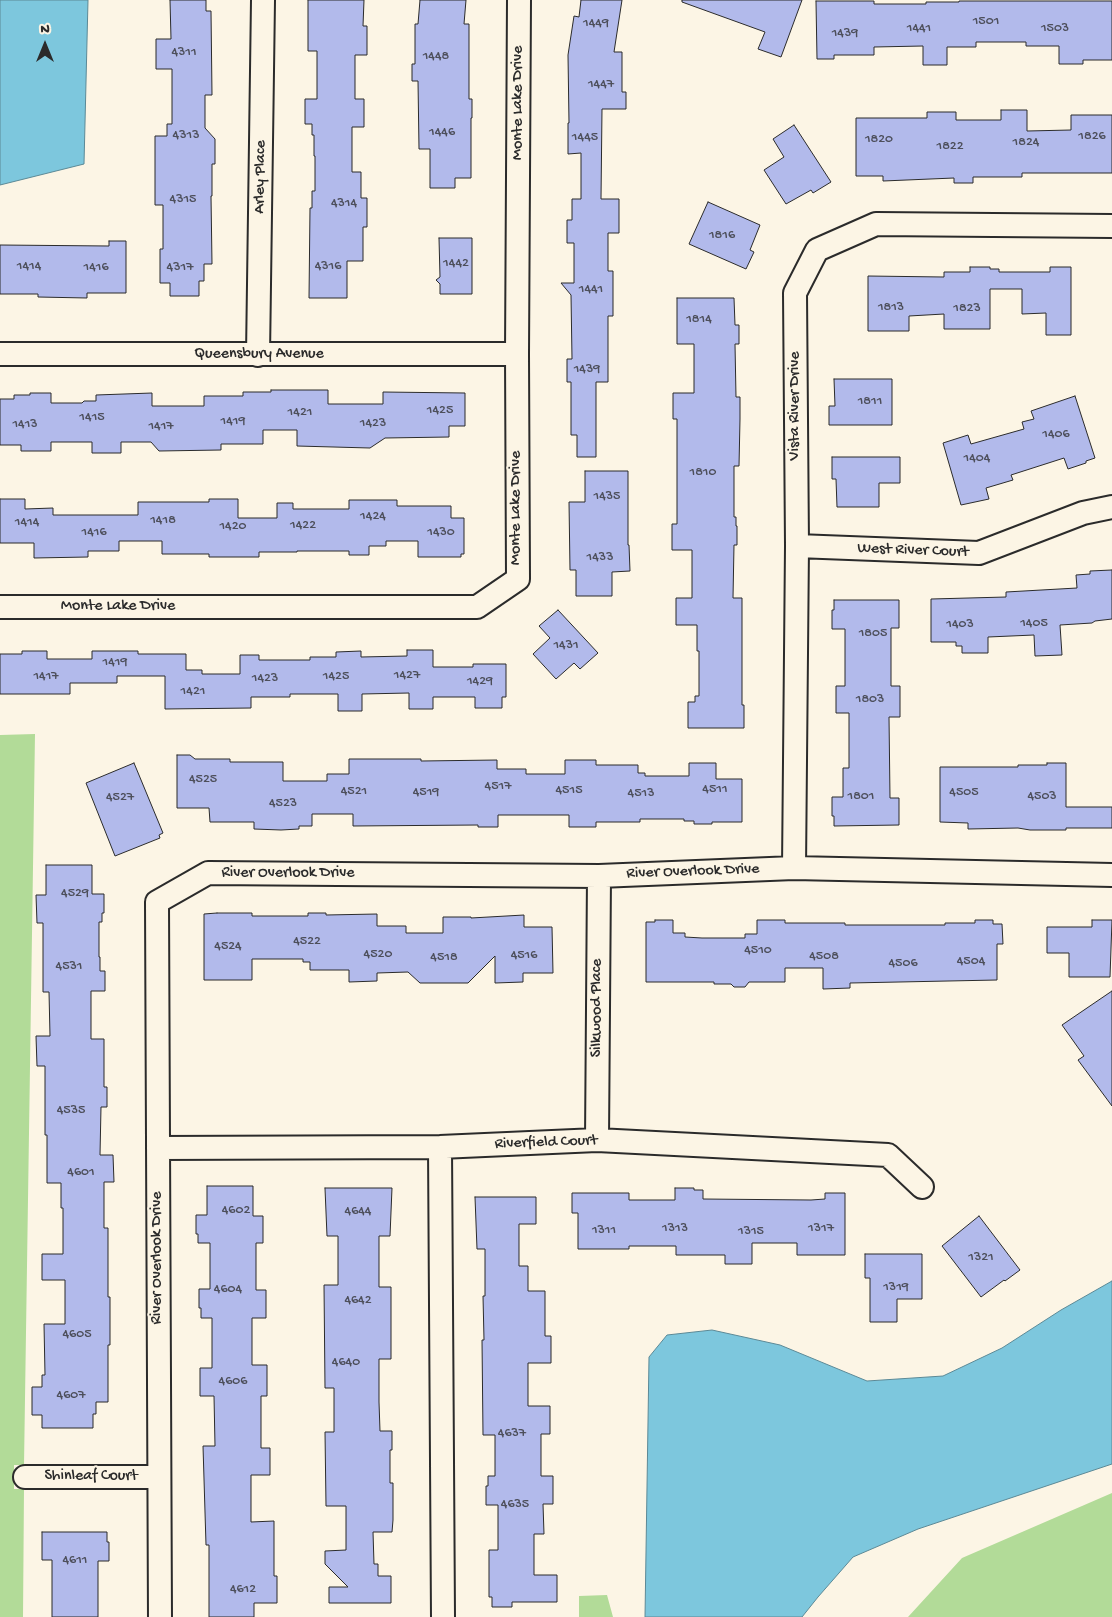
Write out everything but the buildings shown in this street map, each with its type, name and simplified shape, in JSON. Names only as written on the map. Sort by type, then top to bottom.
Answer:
[{"type":"street","name":"Arley Place","points":[[258,355],[263,0]]},
{"type":"street","name":"Monte Lake Drive","points":[[0,606],[476,607],[518,578],[519,0]]},
{"type":"street","name":"Vista River Drive","points":[[794,868],[797,546],[795,293],[817,250],[876,224],[1112,226]]},
{"type":"street","name":"Queensbury Avenue","points":[[0,354],[517,354]]},
{"type":"street","name":"West River Court","points":[[797,546],[979,553],[1083,513],[1112,507]]},
{"type":"street","name":"River Overlook Drive","points":[[160,1617],[157,902],[208,873],[599,876],[794,868],[1112,875]]},
{"type":"street","name":"Silkwood Place","points":[[597,1140],[599,876]]},
{"type":"street","name":"Riverfield Court","points":[[158,1148],[440,1147],[597,1140],[888,1155],[922,1187]]},
{"type":"street","points":[[440,1147],[443,1617]]},
{"type":"street","name":"Shinleaf Court","points":[[25,1477],[158,1477]]},
{"type":"green space","points":[[35,734],[24,1465],[14,1465],[14,1489],[24,1489],[23,1617],[0,1617],[0,735]]},
{"type":"green space","points":[[1112,1493],[1112,1617],[908,1617],[962,1558]]},
{"type":"green space","points":[[607,1595],[613,1617],[579,1617],[579,1596]]},
{"type":"water","points":[[0,0],[88,0],[84,164],[0,185]]},
{"type":"water","points":[[1112,1281],[1112,1464],[918,1529],[853,1557],[802,1617],[645,1617],[649,1357],[667,1335],[712,1330],[780,1345],[867,1381],[943,1376],[1002,1348],[1061,1310]]}]
